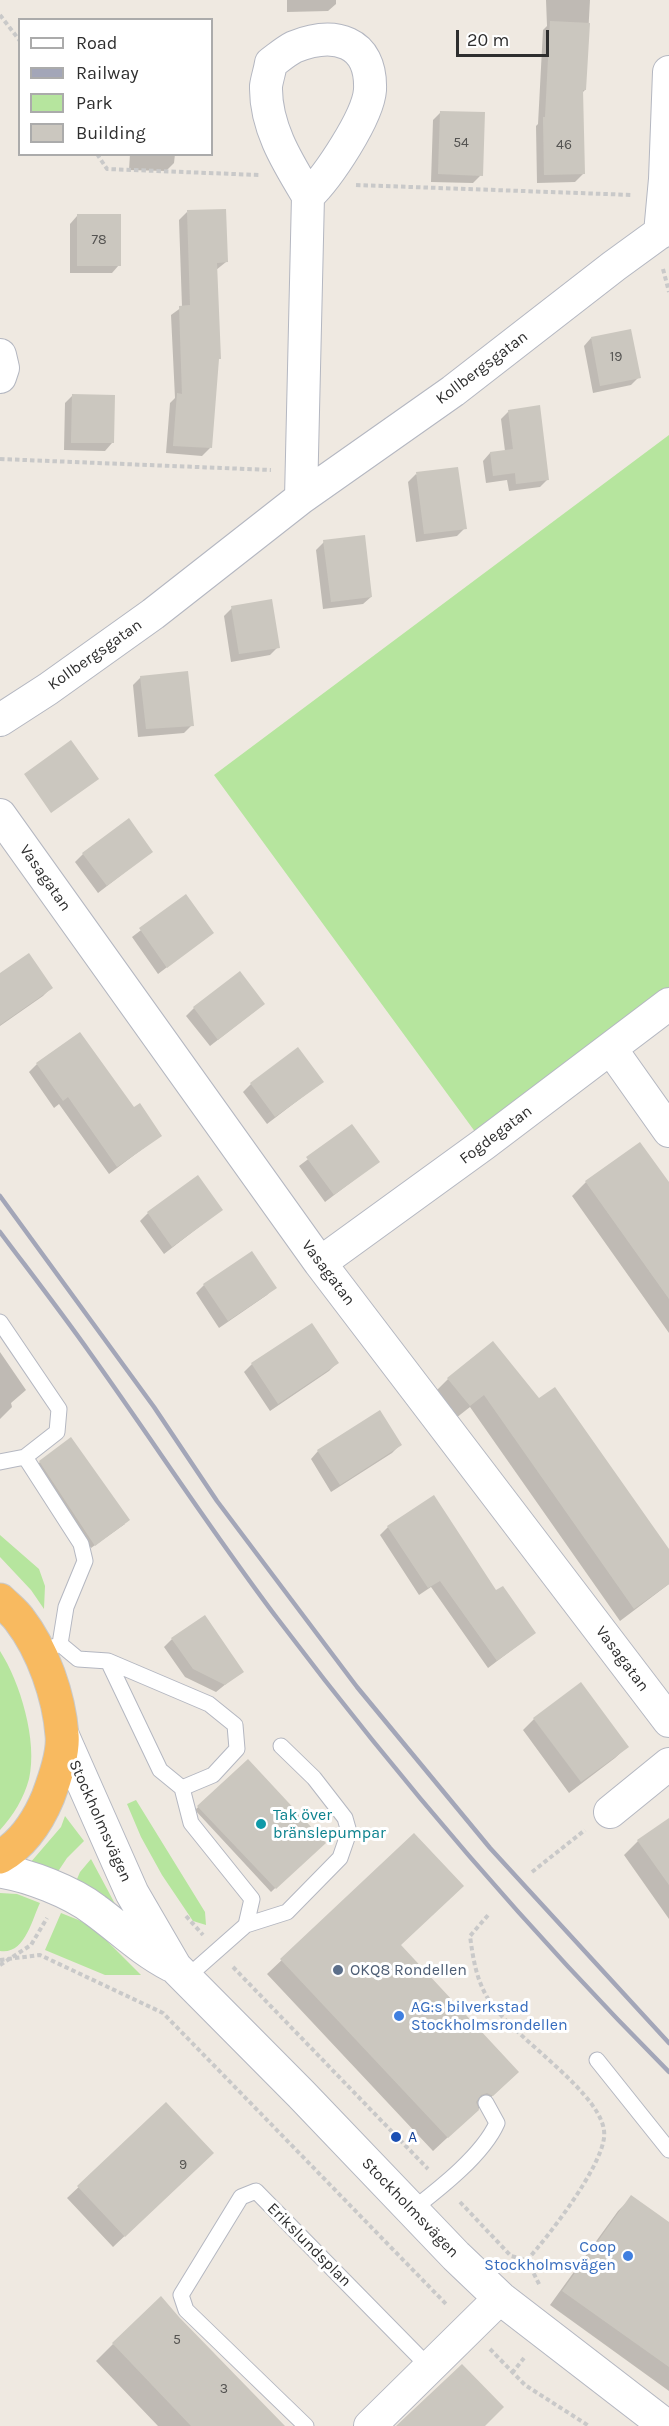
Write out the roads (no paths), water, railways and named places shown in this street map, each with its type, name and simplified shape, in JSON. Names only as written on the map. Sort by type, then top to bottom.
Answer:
[{"type":"highway","points":[[0,1600],[50,1649],[54,1693],[63,1737],[54,1782],[41,1815],[14,1849],[0,1857]]},
{"type":"main road","name":"Stockholmsvägen","points":[[63,1737],[132,1893],[181,1973],[500,2298],[666,2426]]},
{"type":"main road","name":"Stockholmsvägen","points":[[0,1871],[61,1891],[93,1908],[147,1952],[181,1973]]},
{"type":"street","points":[[664,218],[669,72]]},
{"type":"street","points":[[301,484],[308,185]]},
{"type":"street","name":"Kollbergsgatan","points":[[0,720],[48,689],[153,614],[301,484],[453,391],[614,266],[664,218]]},
{"type":"street","points":[[0,355],[3,368],[0,377]]},
{"type":"street","name":"Vasagatan","points":[[0,814],[320,1263],[669,1720]]},
{"type":"street","name":"Fogdegatan","points":[[320,1263],[669,1005]]},
{"type":"street","points":[[611,1049],[669,1131]]},
{"type":"street","points":[[610,1812],[669,1764]]},
{"type":"street","points":[[370,2426],[500,2298]]},
{"type":"lane","points":[[0,1322],[59,1409],[57,1432],[25,1457],[0,1462]]},
{"type":"lane","points":[[25,1457],[81,1544],[85,1561],[50,1649],[78,1659],[108,1661],[209,1704],[234,1725],[237,1749],[213,1775],[182,1788]]},
{"type":"lane","points":[[108,1661],[160,1770],[182,1788],[190,1823],[252,1899],[246,1925]]},
{"type":"lane","points":[[181,1973],[217,1950],[246,1925],[287,1912],[340,1858],[349,1832],[345,1818],[314,1778],[280,1746]]},
{"type":"lane","points":[[597,2060],[669,2150]]},
{"type":"lane","points":[[412,2210],[444,2185],[491,2136],[497,2123],[486,2103]]},
{"type":"lane","name":"Erikslundsplan","points":[[306,2426],[186,2310],[181,2295],[241,2198],[256,2192],[430,2368]]},
{"type":"railway","points":[[0,1196],[154,1407],[217,1501],[357,1687],[490,1848],[669,2043]]},
{"type":"railway","points":[[0,1232],[79,1338],[253,1586],[369,1736],[515,1908],[565,1964],[669,2072]]},
{"type":"place","name":"Tak över bränslepumpar","points":[[261,1824]]},
{"type":"place","name":"OKQ8 Rondellen","points":[[338,1970]]},
{"type":"place","name":"AG:s bilverkstad Stockholmsrondellen","points":[[399,2016]]},
{"type":"place","name":"A","points":[[396,2137]]},
{"type":"place","name":"Coop Stockholmsvägen","points":[[628,2256]]}]
